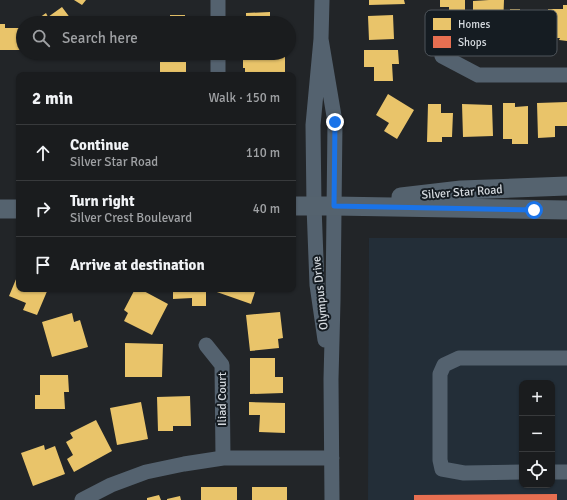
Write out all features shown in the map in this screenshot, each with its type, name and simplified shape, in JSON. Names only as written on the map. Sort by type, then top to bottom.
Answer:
[{"type":"main road","name":"Silver Star Road","points":[[334,206],[461,190],[567,186]]},
{"type":"main road","points":[[534,210],[567,201]]},
{"type":"main road","name":"Silver Star Road","points":[[296,206],[567,210]]},
{"type":"main road","points":[[0,209],[16,209]]},
{"type":"street","points":[[218,0],[218,16]]},
{"type":"street","points":[[321,39],[322,0]]},
{"type":"street","name":"Olympus Drive","points":[[321,39],[335,122],[331,379],[332,500]]},
{"type":"street","name":"Olympus Drive","points":[[321,39],[313,125],[314,206],[317,285],[331,379]]},
{"type":"street","points":[[442,56],[478,75],[567,75]]},
{"type":"street","points":[[218,60],[218,72]]},
{"type":"street","name":"Iliad Court","points":[[206,345],[222,365],[223,458]]},
{"type":"street","points":[[519,472],[464,473],[442,469],[440,460],[440,374],[444,365],[459,358],[567,358]]},
{"type":"street","points":[[82,500],[111,484],[146,472],[223,458],[332,458]]},
{"type":"street","points":[[555,472],[567,472]]},
{"type":"shaded area","points":[[369,238],[567,238],[567,500],[368,500]]},
{"type":"building: Homes","points":[[74,0],[86,0],[82,5]]},
{"type":"building: Homes","points":[[369,0],[404,0],[405,4],[369,5]]},
{"type":"building: Homes","points":[[440,0],[465,0],[465,10],[449,10],[449,7],[440,7]]},
{"type":"building: Homes","points":[[504,0],[504,10],[473,10],[473,1]]},
{"type":"building: Homes","points":[[563,5],[567,5],[567,41],[559,40],[560,38],[557,38],[557,10],[548,10],[563,9]]},
{"type":"building: Homes","points":[[62,7],[69,16],[49,16]]},
{"type":"building: Homes","points":[[270,12],[270,16],[246,16],[246,13]]},
{"type":"building: Homes","points":[[170,15],[185,15],[185,16]]},
{"type":"building: Homes","points":[[393,15],[394,39],[369,40],[368,16]]},
{"type":"building: Homes","points":[[0,24],[5,24],[5,28],[16,28],[16,50],[0,50]]},
{"type":"building: Homes","points":[[364,50],[398,50],[399,64],[392,64],[393,81],[374,81],[374,67],[364,67]]},
{"type":"building: Homes","points":[[243,60],[285,60],[285,72],[245,72],[245,68],[243,68]]},
{"type":"building: Homes","points":[[160,62],[186,62],[186,72],[160,72]]},
{"type":"building: Homes","points":[[388,94],[414,110],[397,139],[384,131],[389,123],[376,115]]},
{"type":"building: Homes","points":[[567,102],[567,126],[555,126],[555,137],[538,138],[537,103]]},
{"type":"building: Homes","points":[[503,103],[515,103],[515,107],[528,106],[528,144],[512,144],[512,139],[503,139]]},
{"type":"building: Homes","points":[[428,104],[441,104],[441,113],[453,113],[452,137],[442,137],[442,142],[427,142]]},
{"type":"building: Homes","points":[[462,104],[492,105],[493,136],[463,137]]},
{"type":"building: Homes","points":[[16,279],[16,292],[47,292],[37,315],[23,310],[26,303],[9,296]]},
{"type":"building: Homes","points":[[133,292],[146,292],[168,304],[152,335],[124,321],[128,313],[124,310]]},
{"type":"building: Homes","points":[[173,292],[206,292],[206,306],[192,306],[192,298],[173,299]]},
{"type":"building: Homes","points":[[217,292],[255,292],[251,304]]},
{"type":"building: Homes","points":[[280,312],[283,338],[278,339],[279,348],[250,351],[246,315]]},
{"type":"building: Homes","points":[[72,313],[74,322],[80,320],[88,347],[52,357],[42,322]]},
{"type":"building: Homes","points":[[125,343],[163,344],[162,377],[125,377]]},
{"type":"building: Homes","points":[[250,358],[275,358],[275,377],[283,377],[283,393],[250,394]]},
{"type":"building: Homes","points":[[40,375],[68,375],[69,392],[64,392],[65,409],[35,409],[35,395],[40,395]]},
{"type":"building: Homes","points":[[190,396],[191,426],[173,426],[173,431],[158,431],[157,397]]},
{"type":"building: Homes","points":[[141,402],[148,439],[117,445],[110,408]]},
{"type":"building: Homes","points":[[249,402],[285,403],[285,433],[259,432],[260,415],[249,415]]},
{"type":"building: Homes","points":[[96,420],[112,451],[74,472],[67,459],[73,455],[66,442],[73,438],[70,433]]},
{"type":"building: Homes","points":[[44,445],[45,450],[55,446],[65,474],[33,486],[21,453]]},
{"type":"building: Homes","points":[[201,487],[237,487],[237,500],[201,500]]},
{"type":"building: Homes","points":[[252,487],[287,487],[287,500],[252,500]]},
{"type":"building: Homes","points":[[159,495],[161,500],[147,500],[147,498]]},
{"type":"building: Homes","points":[[180,496],[181,500],[167,500],[167,499]]},
{"type":"building: Shops","points":[[557,494],[557,500],[414,500],[414,495]]},
{"type":"route","points":[[335,122],[334,206],[534,210]]}]
